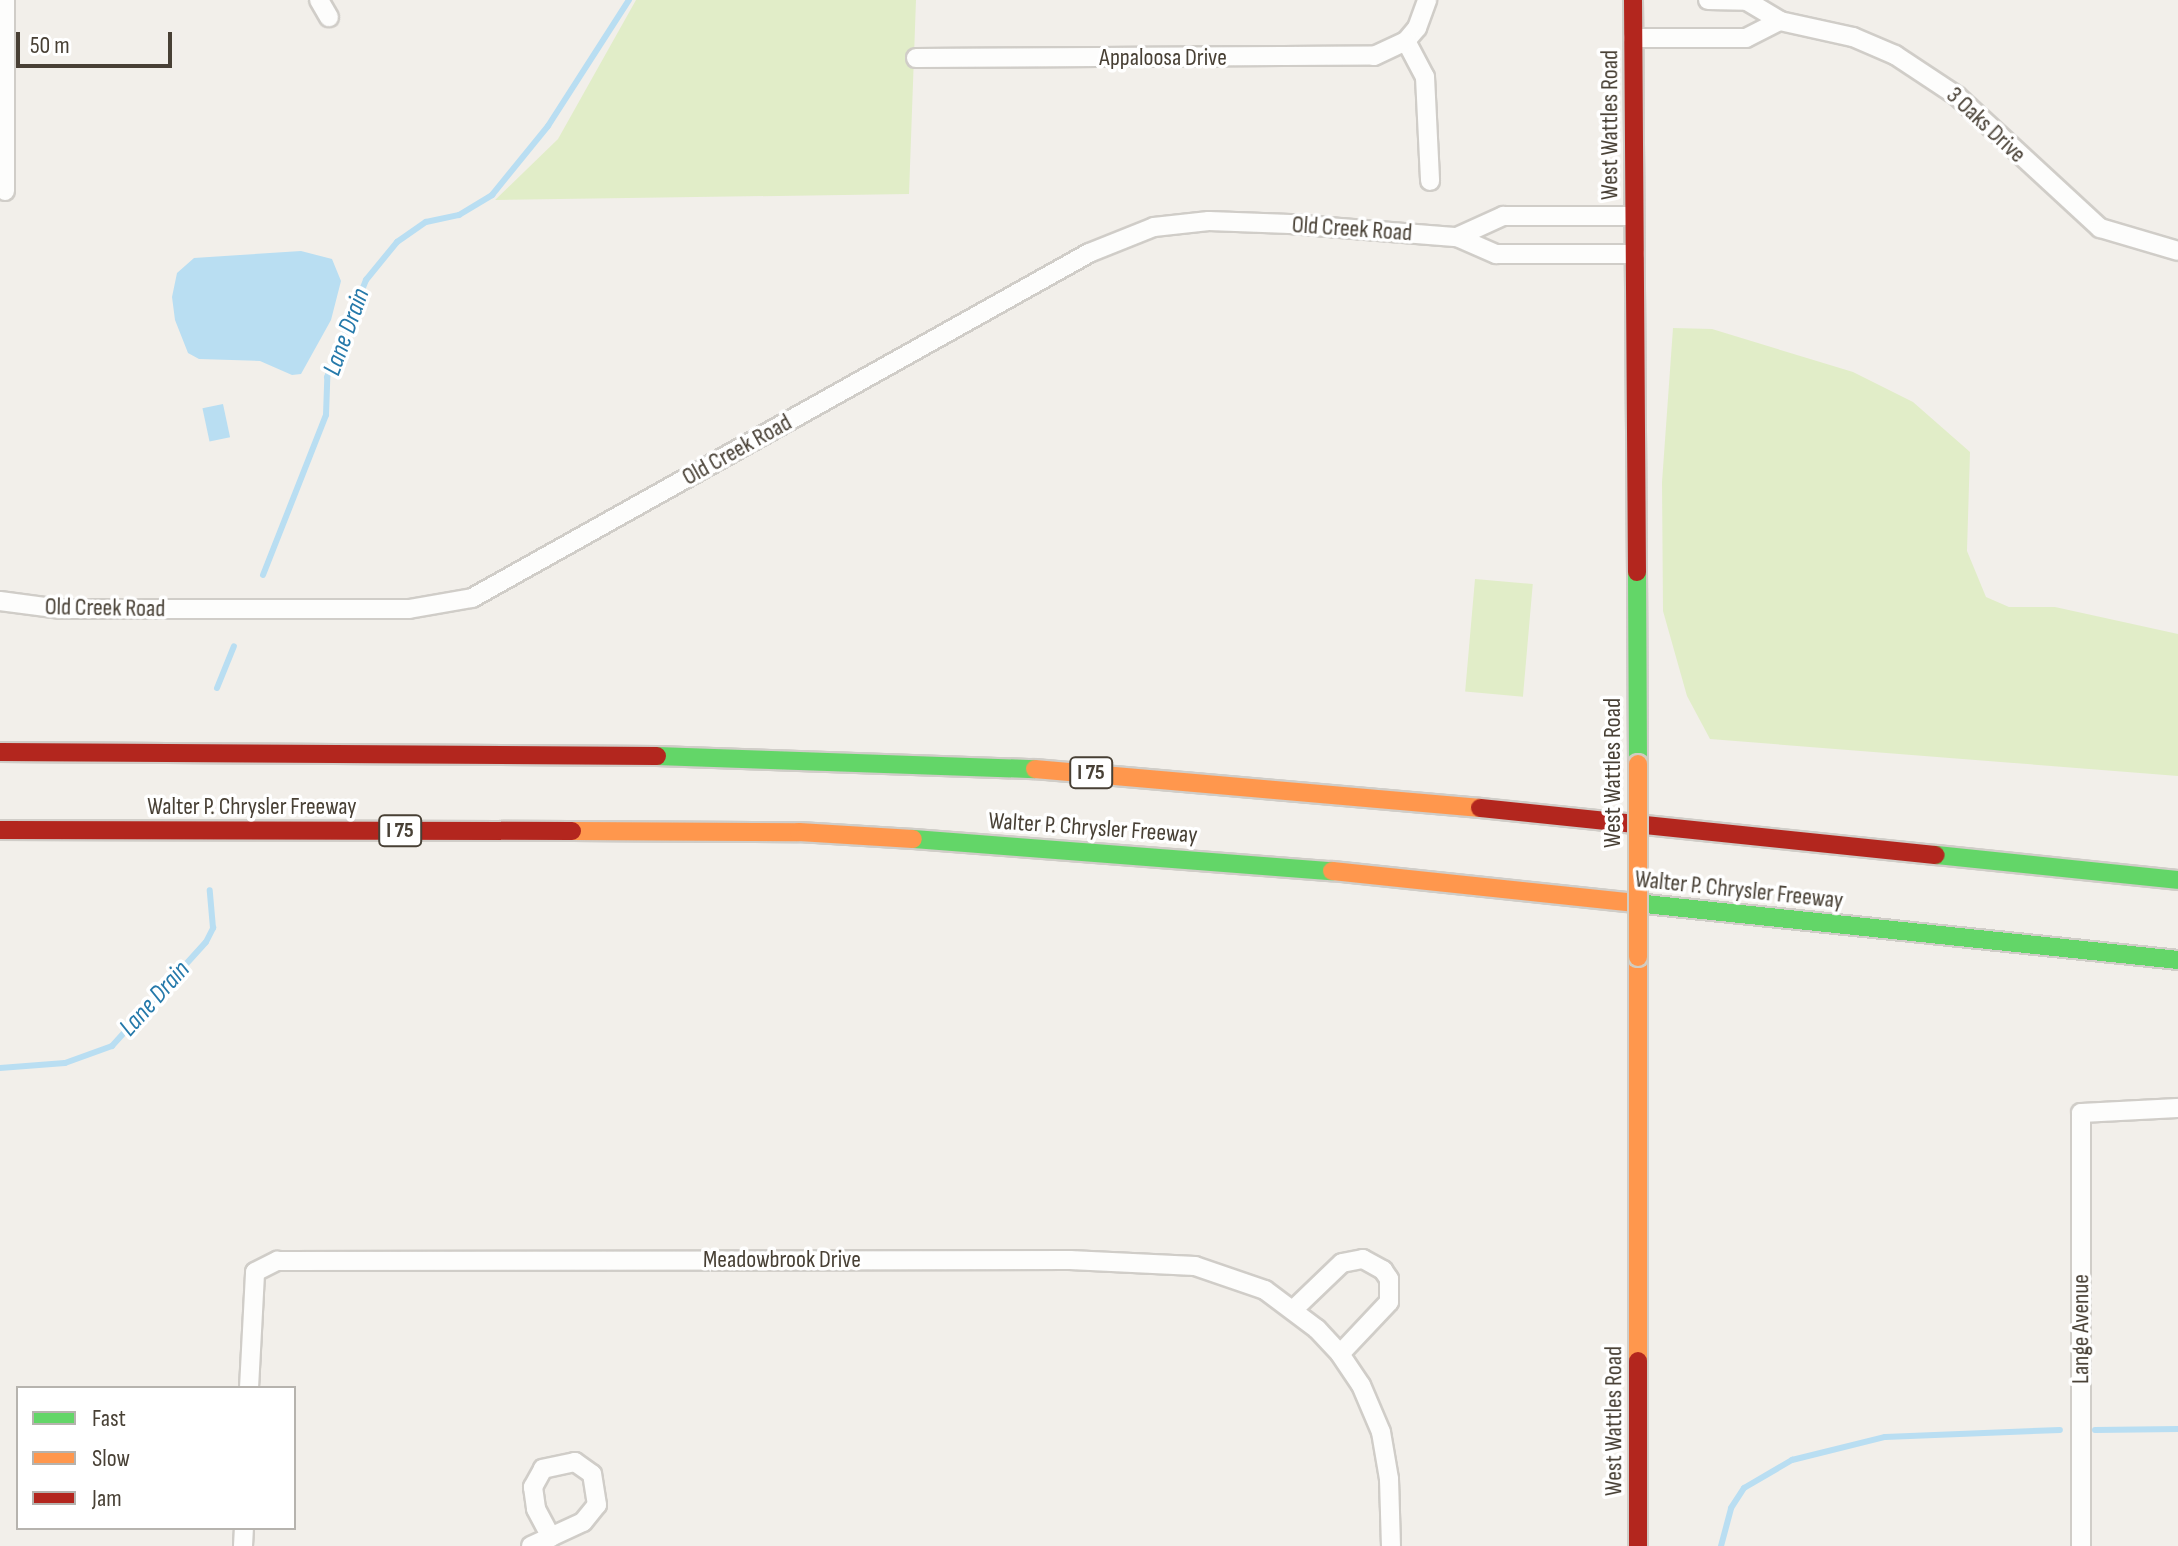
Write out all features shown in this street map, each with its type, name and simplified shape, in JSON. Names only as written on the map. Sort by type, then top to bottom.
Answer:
[{"type":"main road","name":"West Wattles Road","points":[[1633,0],[1638,764],[1638,1546]]},
{"type":"main road","name":"I 75","points":[[0,752],[782,757],[1050,770],[1292,788],[2178,880]]},
{"type":"main road","name":"Walter P. Chrysler Freeway","points":[[0,830],[799,832],[1225,860],[2178,960]]},
{"type":"street","points":[[5,0],[2,20],[5,191]]},
{"type":"street","points":[[1427,0],[1417,28],[1406,41],[1425,77],[1430,181]]},
{"type":"street","name":"3 Oaks Drive","points":[[1708,0],[1747,1],[1780,21],[1853,37],[1923,70],[2100,228],[2178,251]]},
{"type":"street","points":[[1633,38],[1746,38],[1780,21]]},
{"type":"street","name":"Appaloosa Drive","points":[[916,58],[1363,57],[1406,41]]},
{"type":"street","name":"Old Creek Road","points":[[1457,237],[1503,216],[1634,216]]},
{"type":"street","name":"Old Creek Road","points":[[0,601],[40,608],[152,610],[409,609],[456,603],[495,586],[1121,239],[1154,227],[1209,221],[1457,237],[1496,254],[1635,254]]},
{"type":"street","name":"Lange Avenue","points":[[2081,1546],[2081,1113],[2178,1108]]},
{"type":"street","points":[[1294,1309],[1342,1263],[1363,1259],[1383,1270],[1389,1279],[1389,1302],[1340,1354]]},
{"type":"street","name":"Meadowbrook Drive","points":[[249,1386],[253,1285],[260,1267],[277,1261],[1138,1261],[1232,1274],[1294,1309],[1340,1354],[1361,1385],[1381,1432],[1389,1479],[1391,1546]]},
{"type":"street","points":[[531,1546],[551,1537]]},
{"type":"green space","points":[[636,0],[916,0],[909,194],[495,200],[558,139]]},
{"type":"green space","points":[[1673,328],[1712,329],[1853,372],[1913,402],[1970,452],[1967,551],[1986,597],[2009,607],[2055,607],[2178,634],[2178,776],[1710,739],[1687,696],[1663,611],[1662,482]]},
{"type":"green space","points":[[1475,579],[1533,584],[1523,697],[1465,692]]},
{"type":"water","points":[[301,251],[332,259],[341,281],[331,320],[301,374],[292,375],[260,361],[199,359],[188,353],[175,320],[172,297],[177,273],[194,258]]},
{"type":"water","points":[[223,404],[230,437],[210,442],[202,408]]},
{"type":"waterway","name":"Lane Drain","points":[[263,575],[326,415],[327,377],[366,280],[397,242],[426,222],[459,215],[492,195],[548,126],[629,0]]},
{"type":"waterway","name":"Lane Drain","points":[[217,688],[234,646]]},
{"type":"waterway","name":"Lane Drain","points":[[0,1068],[65,1063],[112,1046],[206,942],[213,928],[210,890]]},
{"type":"waterway","points":[[2095,1430],[2178,1429]]},
{"type":"waterway","points":[[1721,1546],[1731,1508],[1744,1488],[1792,1460],[1885,1437],[2060,1430]]},
{"type":"traffic: fast","points":[[1637,572],[1638,764]]},
{"type":"traffic: fast","points":[[657,756],[1035,769]]},
{"type":"traffic: fast","points":[[913,839],[1332,871]]},
{"type":"traffic: fast","points":[[1936,855],[2178,880]]},
{"type":"traffic: fast","points":[[1636,903],[2178,960]]},
{"type":"traffic: slow","points":[[1638,764],[1638,957]]},
{"type":"traffic: slow","points":[[1035,769],[1480,808]]},
{"type":"traffic: slow","points":[[572,831],[799,832],[913,839]]},
{"type":"traffic: slow","points":[[1332,871],[1636,903]]},
{"type":"traffic: slow","points":[[1638,957],[1638,1361]]},
{"type":"traffic: jam","points":[[1633,0],[1637,572]]},
{"type":"traffic: jam","points":[[0,752],[657,756]]},
{"type":"traffic: jam","points":[[1480,808],[1936,855]]},
{"type":"traffic: jam","points":[[0,830],[572,831]]},
{"type":"traffic: jam","points":[[1638,1361],[1638,1546]]}]
